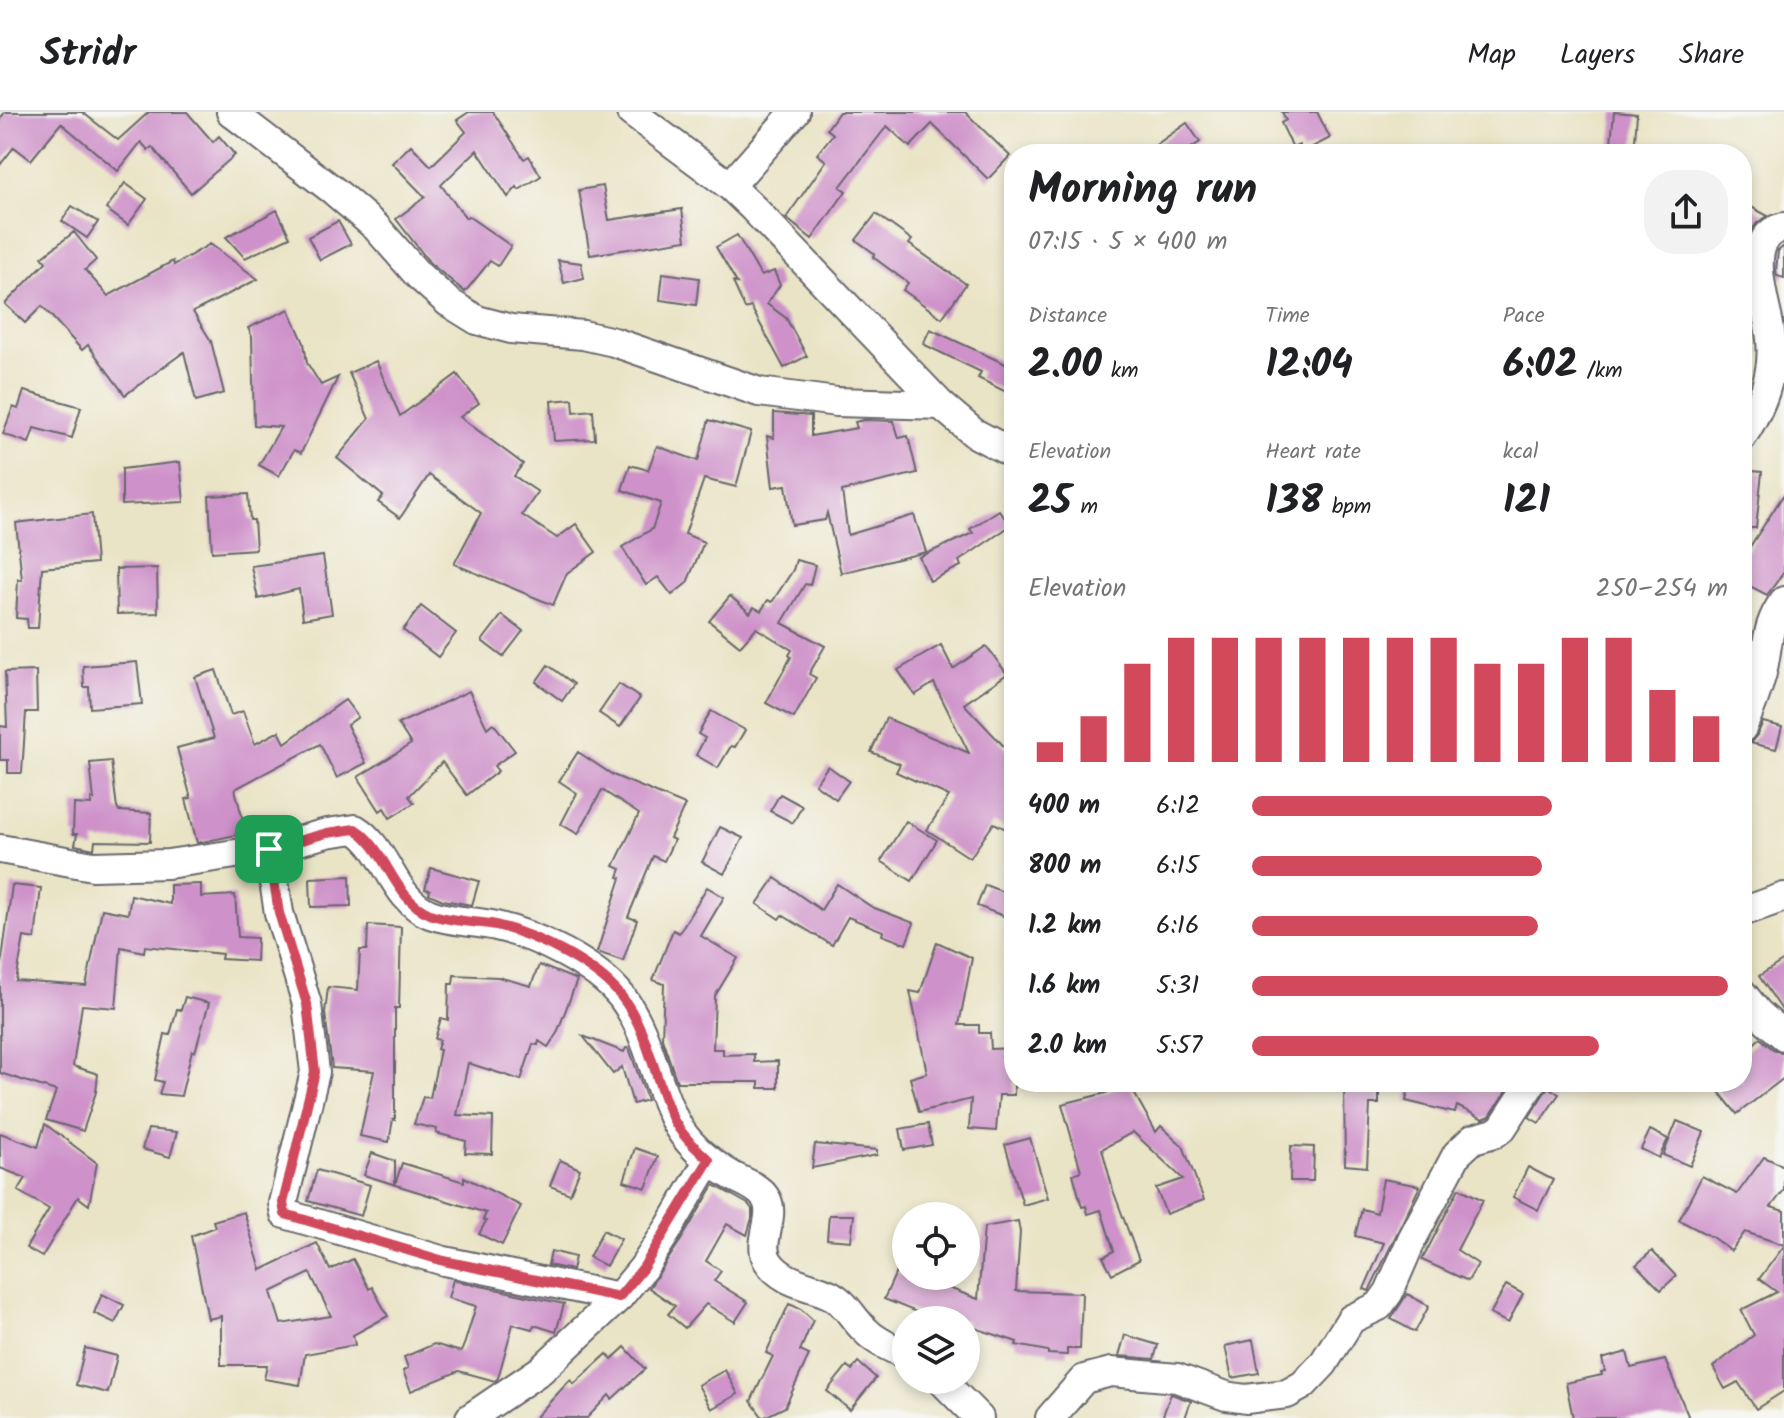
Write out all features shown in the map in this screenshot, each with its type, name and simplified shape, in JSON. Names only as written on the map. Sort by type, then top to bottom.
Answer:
[{"type":"street","points":[[231,112],[334,191],[376,227],[418,275],[448,302],[477,320],[511,329],[583,335],[614,342],[759,392],[837,402],[941,405]]},
{"type":"street","points":[[631,112],[730,186],[941,405],[974,433],[1004,449]]},
{"type":"street","points":[[730,186],[795,112]]},
{"type":"street","points":[[1752,420],[1770,374],[1778,332],[1758,272],[1759,252],[1766,236],[1784,227]]},
{"type":"street","points":[[1752,706],[1762,671],[1767,634],[1774,615],[1784,601]]},
{"type":"street","points":[[0,849],[93,866],[168,864],[269,849],[327,833],[355,829],[373,845],[411,901],[429,914],[497,926],[526,936],[571,957],[620,994],[631,1011],[673,1118],[684,1136],[709,1160],[766,1198],[769,1209],[764,1250],[767,1260],[775,1270],[795,1282],[834,1296],[877,1340],[892,1348]]},
{"type":"street","points":[[269,849],[279,913],[307,1004],[315,1072],[283,1203],[285,1214],[444,1261],[619,1297]]},
{"type":"street","points":[[1752,908],[1784,897]]},
{"type":"street","points":[[1752,1006],[1784,1036]]},
{"type":"street","points":[[1050,1418],[1084,1379],[1111,1372],[1177,1378],[1226,1396],[1246,1399],[1287,1394],[1303,1385],[1323,1364],[1351,1319],[1379,1306],[1389,1292],[1412,1239],[1457,1154],[1473,1139],[1502,1128],[1525,1092]]},
{"type":"street","points":[[470,1418],[541,1370],[619,1297],[643,1268],[709,1160]]},
{"type":"street","points":[[955,1394],[979,1418]]},
{"type":"building","points":[[5,112],[82,112],[118,140],[149,112],[187,112],[213,142],[219,136],[235,155],[191,193],[152,147],[148,150],[141,142],[118,171],[61,123],[31,160],[14,147],[0,165],[0,119]]},
{"type":"building","points":[[469,112],[493,112],[524,159],[529,156],[541,176],[519,190],[517,187],[508,197],[477,150],[441,185],[466,218],[468,216],[511,246],[498,266],[490,261],[465,292],[430,263],[396,219],[425,197],[392,163],[411,145],[431,166],[466,132],[457,120]]},
{"type":"building","points":[[839,112],[965,112],[1004,150],[1004,162],[988,179],[932,124],[910,147],[887,126],[840,187],[846,191],[812,239],[786,218],[826,161],[817,154],[833,134],[827,129]]},
{"type":"building","points":[[1282,112],[1317,112],[1330,138],[1318,144],[1291,144],[1281,123],[1286,120]]},
{"type":"building","points":[[1614,112],[1637,114],[1635,144],[1611,144]]},
{"type":"building","points":[[1187,123],[1200,142],[1197,144],[1157,144]]},
{"type":"building","points":[[125,183],[147,199],[128,225],[106,209]]},
{"type":"building","points":[[603,186],[609,220],[682,209],[686,240],[590,255],[579,190]]},
{"type":"building","points":[[72,206],[98,222],[87,238],[62,221]]},
{"type":"building","points":[[1752,207],[1768,216],[1752,230]]},
{"type":"building","points":[[277,210],[290,237],[245,258],[226,237]]},
{"type":"building","points":[[876,214],[912,240],[909,244],[966,284],[942,318],[903,290],[908,283],[856,240]]},
{"type":"building","points":[[338,221],[351,244],[320,260],[308,237]]},
{"type":"building","points":[[74,232],[96,260],[85,270],[108,296],[210,244],[258,279],[193,312],[211,341],[224,393],[196,401],[184,352],[125,395],[88,345],[82,350],[42,306],[25,323],[5,304],[46,262],[42,257]]},
{"type":"building","points":[[737,235],[761,276],[774,271],[780,285],[767,304],[786,318],[807,356],[784,368],[751,307],[745,309],[733,282],[737,283],[716,247]]},
{"type":"building","points":[[1784,246],[1784,278],[1777,276],[1776,271],[1778,251]]},
{"type":"building","points":[[558,260],[581,263],[584,278],[564,283]]},
{"type":"building","points":[[663,273],[699,278],[696,305],[660,300]]},
{"type":"building","points":[[289,309],[304,343],[307,363],[321,385],[338,377],[301,453],[294,450],[279,476],[259,465],[281,427],[254,425],[252,337],[248,328]]},
{"type":"building","points":[[930,329],[1004,363],[1004,391],[978,378],[981,372],[923,344]]},
{"type":"building","points":[[376,361],[400,416],[457,374],[479,403],[460,417],[523,464],[514,476],[538,492],[522,515],[557,538],[576,524],[596,552],[567,573],[553,605],[454,564],[481,513],[429,475],[400,518],[378,502],[383,496],[337,458],[369,419],[349,373]]},
{"type":"building","points":[[24,391],[81,407],[72,438],[34,428],[29,443],[3,434],[13,407],[18,409]]},
{"type":"building","points":[[573,399],[574,412],[593,410],[595,439],[554,441],[551,401]]},
{"type":"building","points":[[774,413],[811,416],[811,436],[857,428],[855,422],[864,420],[894,421],[899,438],[908,436],[917,473],[842,491],[848,535],[914,515],[926,552],[841,573],[827,513],[825,520],[792,525],[786,485],[773,487],[767,436],[774,438]]},
{"type":"building","points":[[709,420],[751,432],[736,487],[704,479],[685,534],[704,542],[687,583],[672,595],[658,577],[646,585],[622,547],[652,529],[661,503],[622,490],[630,465],[648,470],[657,446],[698,461]]},
{"type":"building","points":[[180,462],[184,502],[122,505],[122,469]]},
{"type":"building","points":[[1752,471],[1762,472],[1756,528],[1752,528]]},
{"type":"building","points":[[248,494],[256,549],[212,552],[209,496]]},
{"type":"building","points":[[1784,494],[1784,572],[1767,595],[1752,587],[1752,544]]},
{"type":"building","points":[[999,510],[1004,517],[1004,530],[959,561],[961,566],[930,581],[919,557],[973,533],[970,529]]},
{"type":"building","points":[[92,514],[96,563],[42,568],[38,628],[28,628],[27,619],[16,618],[18,579],[22,580],[16,523]]},
{"type":"building","points":[[323,556],[332,614],[303,619],[299,589],[258,599],[251,566]]},
{"type":"building","points":[[796,560],[815,565],[810,585],[805,584],[782,623],[825,646],[809,674],[816,678],[794,718],[766,703],[792,650],[756,628],[740,646],[709,621],[730,596],[750,613],[754,607],[761,611],[768,600],[772,602]]},
{"type":"building","points":[[157,568],[158,613],[117,614],[116,569]]},
{"type":"building","points":[[421,606],[456,633],[438,657],[403,630]]},
{"type":"building","points":[[502,615],[523,631],[503,657],[482,641]]},
{"type":"building","points":[[941,645],[953,669],[986,646],[1004,670],[1004,676],[964,704],[1004,746],[1004,828],[994,823],[970,858],[927,830],[949,796],[896,772],[900,764],[871,752],[886,718],[969,753],[934,683],[915,695],[898,670]]},
{"type":"building","points":[[137,662],[142,704],[90,708],[89,687],[84,687],[83,666]]},
{"type":"building","points":[[548,665],[574,684],[562,701],[536,682]]},
{"type":"building","points":[[216,670],[231,715],[243,711],[255,744],[279,731],[285,743],[345,700],[358,717],[347,725],[366,763],[337,778],[320,744],[235,789],[246,833],[197,843],[186,799],[191,798],[177,748],[214,738],[195,677]]},
{"type":"building","points":[[36,671],[37,712],[26,712],[22,773],[8,773],[8,760],[0,760],[0,726],[7,727],[5,672]]},
{"type":"building","points":[[619,684],[640,698],[620,727],[599,713]]},
{"type":"building","points":[[469,691],[487,728],[493,723],[515,751],[494,766],[498,771],[467,795],[442,762],[409,796],[414,803],[390,818],[384,808],[380,811],[358,777],[411,744],[398,724]]},
{"type":"building","points":[[711,711],[745,730],[718,768],[696,755],[705,738],[698,734]]},
{"type":"building","points":[[1763,722],[1782,727],[1776,749],[1752,743]]},
{"type":"building","points":[[578,752],[613,775],[685,805],[670,838],[674,840],[664,861],[653,856],[628,917],[637,920],[623,961],[597,952],[621,878],[618,877],[621,869],[614,866],[639,814],[602,790],[578,834],[561,824],[577,793],[559,781]]},
{"type":"building","points":[[111,761],[117,808],[119,811],[151,813],[150,842],[95,841],[94,849],[75,845],[74,804],[91,805],[91,799],[94,800],[90,763]]},
{"type":"building","points":[[828,766],[849,781],[836,799],[815,784]]},
{"type":"building","points":[[780,794],[802,806],[793,823],[770,811]]},
{"type":"building","points":[[906,821],[937,840],[912,881],[881,861]]},
{"type":"building","points":[[720,827],[743,838],[724,874],[702,862]]},
{"type":"building","points":[[431,868],[479,881],[472,905],[429,894],[430,890],[425,889]]},
{"type":"building","points":[[350,876],[351,906],[311,907],[310,878]]},
{"type":"building","points":[[775,878],[821,910],[837,884],[872,907],[914,923],[906,944],[848,917],[832,945],[782,915],[779,919],[757,904]]},
{"type":"building","points":[[201,884],[201,897],[235,895],[238,937],[257,938],[256,961],[221,959],[222,954],[145,946],[144,952],[121,947],[116,1008],[82,1005],[73,1066],[98,1074],[96,1092],[83,1131],[46,1120],[56,1091],[0,1073],[0,974],[12,885],[41,888],[35,939],[24,937],[16,981],[86,986],[102,909],[128,914],[131,895],[170,904],[170,885]]},
{"type":"building","points":[[985,885],[1004,892],[1004,916],[977,906]]},
{"type":"building","points":[[707,887],[724,897],[701,936],[738,958],[715,996],[713,1049],[723,1049],[723,1055],[754,1054],[754,1062],[778,1061],[778,1088],[759,1088],[759,1082],[677,1082],[662,1038],[664,984],[653,980],[673,930],[679,933]]},
{"type":"building","points":[[368,925],[401,927],[399,1008],[395,1008],[395,1120],[389,1142],[360,1136],[374,1071],[332,1068],[325,1013],[328,987],[358,990],[360,950],[367,950]]},
{"type":"building","points":[[937,942],[972,958],[959,1025],[979,1025],[979,1033],[990,1033],[991,1049],[1004,1048],[1004,1092],[1014,1092],[1014,1095],[999,1095],[996,1131],[969,1129],[971,1099],[919,1112],[910,1078],[927,1073],[910,991],[920,993]]},
{"type":"building","points":[[1784,960],[1784,1013],[1759,976]]},
{"type":"building","points":[[539,965],[577,980],[557,1033],[548,1047],[539,1041],[538,1045],[533,1044],[521,1080],[468,1063],[457,1115],[493,1117],[492,1154],[465,1153],[466,1141],[414,1124],[423,1097],[430,1098],[440,1050],[437,1049],[440,1040],[435,1039],[441,1018],[448,1020],[449,984],[453,984],[454,975],[498,977],[531,986]]},
{"type":"building","points":[[185,997],[209,1003],[195,1052],[192,1050],[181,1096],[159,1094],[163,1082],[155,1080],[165,1034],[170,1035],[177,1009],[181,1010]]},
{"type":"building","points":[[583,1036],[624,1052],[629,1048],[647,1100],[633,1104],[622,1067],[613,1074]]},
{"type":"building","points":[[1760,1038],[1773,1049],[1784,1053],[1784,1078],[1737,1114],[1719,1092],[1752,1092],[1752,1046]]},
{"type":"building","points":[[1134,1092],[1156,1132],[1161,1126],[1183,1146],[1204,1200],[1166,1214],[1156,1188],[1183,1179],[1133,1132],[1102,1149],[1113,1190],[1139,1260],[1112,1274],[1103,1257],[1114,1251],[1101,1210],[1088,1214],[1086,1206],[1082,1207],[1073,1174],[1081,1171],[1062,1104],[1106,1093]]},
{"type":"building","points":[[1344,1092],[1379,1092],[1379,1104],[1370,1104],[1367,1167],[1345,1165]]},
{"type":"building","points":[[1408,1092],[1506,1092],[1490,1116],[1483,1119],[1457,1106],[1455,1113],[1406,1101]]},
{"type":"building","points":[[1545,1092],[1559,1094],[1539,1123],[1529,1117]]},
{"type":"building","points":[[1677,1121],[1704,1132],[1690,1166],[1663,1155]]},
{"type":"building","points":[[45,1124],[97,1163],[89,1205],[78,1197],[42,1257],[26,1248],[49,1209],[18,1191],[26,1178],[0,1168],[0,1133],[38,1147]]},
{"type":"building","points":[[928,1124],[932,1145],[904,1150],[900,1129]]},
{"type":"building","points":[[148,1129],[177,1132],[170,1157],[142,1149]]},
{"type":"building","points":[[1650,1130],[1668,1139],[1659,1158],[1641,1149]]},
{"type":"building","points":[[1030,1138],[1048,1198],[1023,1205],[1005,1145]]},
{"type":"building","points":[[815,1144],[877,1150],[877,1155],[812,1168]]},
{"type":"building","points":[[1291,1146],[1314,1147],[1313,1181],[1290,1181]]},
{"type":"building","points":[[635,1148],[658,1156],[646,1188],[624,1181]]},
{"type":"building","points":[[372,1153],[395,1161],[395,1185],[364,1175]]},
{"type":"building","points":[[1764,1157],[1784,1166],[1784,1190],[1771,1207],[1784,1211],[1784,1245],[1745,1232],[1731,1251],[1679,1220],[1702,1176],[1737,1194]]},
{"type":"building","points":[[560,1160],[580,1169],[570,1194],[550,1186]]},
{"type":"building","points":[[402,1163],[464,1182],[464,1177],[521,1206],[502,1245],[479,1234],[486,1221],[483,1220],[486,1213],[395,1185]]},
{"type":"building","points":[[1528,1167],[1553,1180],[1538,1210],[1513,1197]]},
{"type":"building","points":[[317,1170],[370,1185],[361,1216],[308,1201]]},
{"type":"building","points":[[1383,1179],[1420,1186],[1369,1291],[1364,1289],[1384,1243],[1355,1236],[1362,1209],[1377,1213]]},
{"type":"building","points":[[714,1185],[752,1209],[747,1235],[727,1224],[706,1261],[721,1271],[714,1281],[748,1302],[735,1322],[706,1304],[685,1328],[668,1314],[675,1306],[649,1288]]},
{"type":"building","points":[[1459,1188],[1483,1200],[1457,1250],[1478,1264],[1468,1281],[1422,1260]]},
{"type":"building","points":[[244,1212],[261,1270],[317,1243],[330,1270],[353,1259],[388,1316],[353,1335],[355,1345],[305,1354],[300,1385],[264,1379],[267,1365],[221,1365],[221,1316],[208,1319],[191,1236],[215,1227],[213,1221]],"holes":[[[310,1273],[331,1316],[281,1324],[271,1292]]]},
{"type":"building","points":[[829,1215],[854,1215],[851,1241],[827,1239]]},
{"type":"building","points":[[1018,1221],[1016,1291],[1082,1293],[1080,1349],[1067,1349],[1067,1355],[1048,1354],[1048,1351],[1016,1345],[1017,1342],[980,1330],[980,1306],[901,1306],[884,1299],[892,1281],[892,1290],[954,1290],[978,1299],[984,1227]]},
{"type":"building","points":[[603,1230],[621,1239],[606,1266],[589,1257]]},
{"type":"building","points":[[1784,1246],[1784,1391],[1756,1409],[1738,1382],[1725,1389],[1713,1367],[1754,1335],[1741,1310],[1777,1292],[1759,1279]]},
{"type":"building","points":[[551,1251],[575,1257],[572,1270],[548,1265]]},
{"type":"building","points":[[1652,1251],[1676,1276],[1661,1290],[1636,1265]]},
{"type":"building","points":[[453,1280],[564,1304],[556,1332],[534,1325],[532,1329],[513,1324],[495,1381],[459,1371],[411,1391],[403,1371],[408,1368],[404,1357],[434,1344],[461,1352],[465,1342],[476,1306],[448,1298]]},
{"type":"building","points":[[1506,1285],[1523,1294],[1508,1323],[1490,1314]]},
{"type":"building","points":[[102,1294],[124,1305],[115,1323],[94,1313]]},
{"type":"building","points":[[1407,1294],[1429,1306],[1415,1332],[1391,1319]]},
{"type":"building","points":[[789,1304],[801,1309],[813,1320],[800,1351],[809,1355],[785,1407],[763,1418],[751,1401],[773,1356],[766,1353]]},
{"type":"building","points":[[1125,1335],[1158,1345],[1154,1359],[1119,1356]]},
{"type":"building","points":[[1253,1340],[1259,1373],[1232,1378],[1225,1346]]},
{"type":"building","points":[[625,1347],[645,1369],[612,1399],[609,1395],[587,1418],[535,1418],[570,1380],[574,1384],[607,1354],[612,1359]]},
{"type":"building","points":[[85,1348],[117,1356],[108,1393],[76,1385]]},
{"type":"building","points":[[1627,1352],[1631,1368],[1665,1360],[1689,1418],[1573,1418],[1566,1383],[1602,1375],[1601,1372],[1605,1371],[1602,1359]]},
{"type":"building","points":[[858,1362],[876,1378],[850,1410],[827,1391],[847,1366],[852,1370]]},
{"type":"building","points":[[725,1370],[738,1394],[711,1409],[698,1385]]},
{"type":"building","points":[[1171,1394],[1191,1401],[1185,1418],[1162,1418]]},
{"type":"route","points":[[355,829],[373,845],[411,901],[429,914],[497,926],[540,941],[597,974],[620,994],[648,1050],[673,1118],[684,1136],[709,1160],[643,1268],[619,1297],[444,1261],[285,1214],[283,1203],[315,1072],[307,1004],[279,913],[269,849],[327,833],[355,829]]}]
